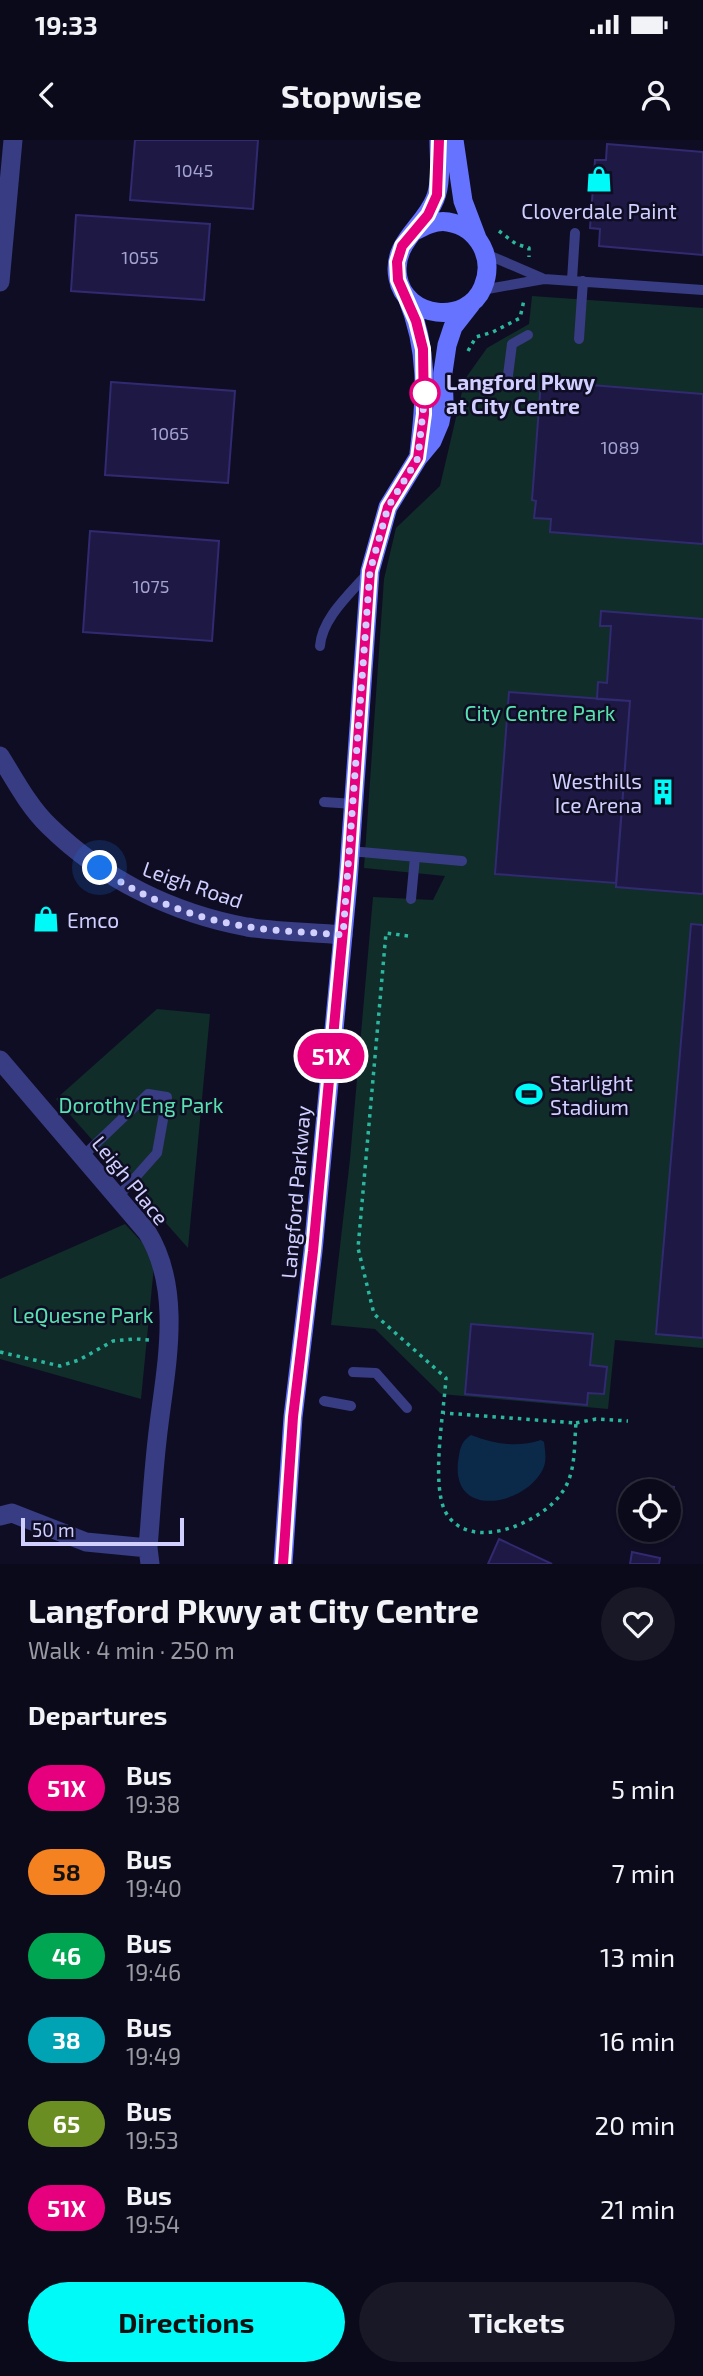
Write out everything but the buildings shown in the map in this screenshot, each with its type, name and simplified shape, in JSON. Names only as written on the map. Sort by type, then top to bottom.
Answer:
[{"type":"main road","points":[[439,140],[437,195],[428,215],[402,246],[397,262],[398,280],[406,296],[420,308],[436,313],[454,312],[476,297],[488,272],[482,246],[463,201],[454,140]]},
{"type":"main road","points":[[413,232],[429,223],[447,222],[464,227],[482,246]]},
{"type":"main road","name":"Langford Parkway","points":[[406,296],[423,349],[424,414],[418,458]]},
{"type":"main road","name":"Langford Parkway","points":[[283,1564],[292,1429],[313,1251],[343,935],[370,571],[388,507],[418,458],[432,441],[440,422],[447,345],[453,327],[476,297]]},
{"type":"street","points":[[0,282],[12,140]]},
{"type":"street","name":"Leigh Road","points":[[0,756],[22,793],[48,825],[117,880],[151,898],[223,922],[249,927],[343,935]]},
{"type":"street","name":"Leigh Place","points":[[0,1060],[147,1233],[162,1262],[166,1283],[167,1342],[149,1556]]},
{"type":"street","points":[[0,1516],[12,1513],[86,1542],[149,1556]]},
{"type":"lane","points":[[575,233],[579,339]]},
{"type":"lane","points":[[482,246],[544,279]]},
{"type":"lane","points":[[476,297],[544,279],[703,290]]},
{"type":"lane","points":[[507,383],[512,344],[528,335]]},
{"type":"lane","points":[[320,646],[320,637],[328,621],[370,571]]},
{"type":"lane","points":[[324,802],[354,804]]},
{"type":"lane","points":[[350,851],[462,861]]},
{"type":"lane","points":[[411,899],[415,857]]},
{"type":"lane","points":[[303,1065],[331,1057]]},
{"type":"lane","points":[[83,1156],[148,1094],[167,1097],[157,1153],[117,1198]]},
{"type":"lane","points":[[353,1372],[376,1373],[407,1408]]},
{"type":"lane","points":[[324,1401],[351,1406]]},
{"type":"path","points":[[497,229],[516,244],[529,248],[528,260]]},
{"type":"path","points":[[467,354],[476,337],[494,332],[520,318],[525,296]]},
{"type":"path","points":[[408,936],[386,933],[358,1248],[374,1314],[446,1378],[438,1480],[446,1511],[455,1524],[489,1533],[528,1521],[550,1507],[564,1491],[572,1472],[576,1423]]},
{"type":"path","points":[[0,1352],[60,1366],[79,1360],[113,1341],[156,1341]]},
{"type":"path","points":[[444,1413],[576,1423],[596,1419],[628,1421]]},
{"type":"green space","name":"City Centre Park","points":[[532,296],[703,308],[703,1348],[615,1340],[608,1409],[441,1394],[375,1329],[331,1325],[350,1159],[373,897],[433,900],[445,876],[364,868],[384,579],[396,528],[440,486],[465,379],[487,348],[529,324]]},
{"type":"green space","name":"Dorothy Eng Park","points":[[157,1009],[210,1014],[188,1248],[56,1099]]},
{"type":"green space","name":"LeQuesne Park","points":[[125,1224],[155,1256],[141,1399],[0,1359],[0,1279]]},
{"type":"water","points":[[471,1435],[506,1444],[541,1440],[544,1442],[545,1452],[543,1469],[522,1491],[507,1498],[492,1501],[478,1499],[466,1493],[459,1480],[460,1450]]},
{"type":"bus line","name":"51X","points":[[283,1564],[293,1417],[313,1251],[349,867],[370,571],[388,507],[418,458],[424,414],[423,349],[416,321],[398,280],[397,262],[402,246],[428,215],[437,195],[439,140]]},
{"type":"place","name":"Cloverdale Paint","points":[[599,179]]},
{"type":"place","name":"Langford Pkwy at City Centre","points":[[425,393]]},
{"type":"place","name":"Westhills Ice Arena","points":[[663,792]]},
{"type":"place","name":"Emco","points":[[46,919]]},
{"type":"place","name":"Starlight Stadium","points":[[529,1094]]},
{"type":"route","points":[[100,868],[151,898],[223,922],[249,927],[343,935],[370,571],[388,507],[418,458],[425,393]]}]
